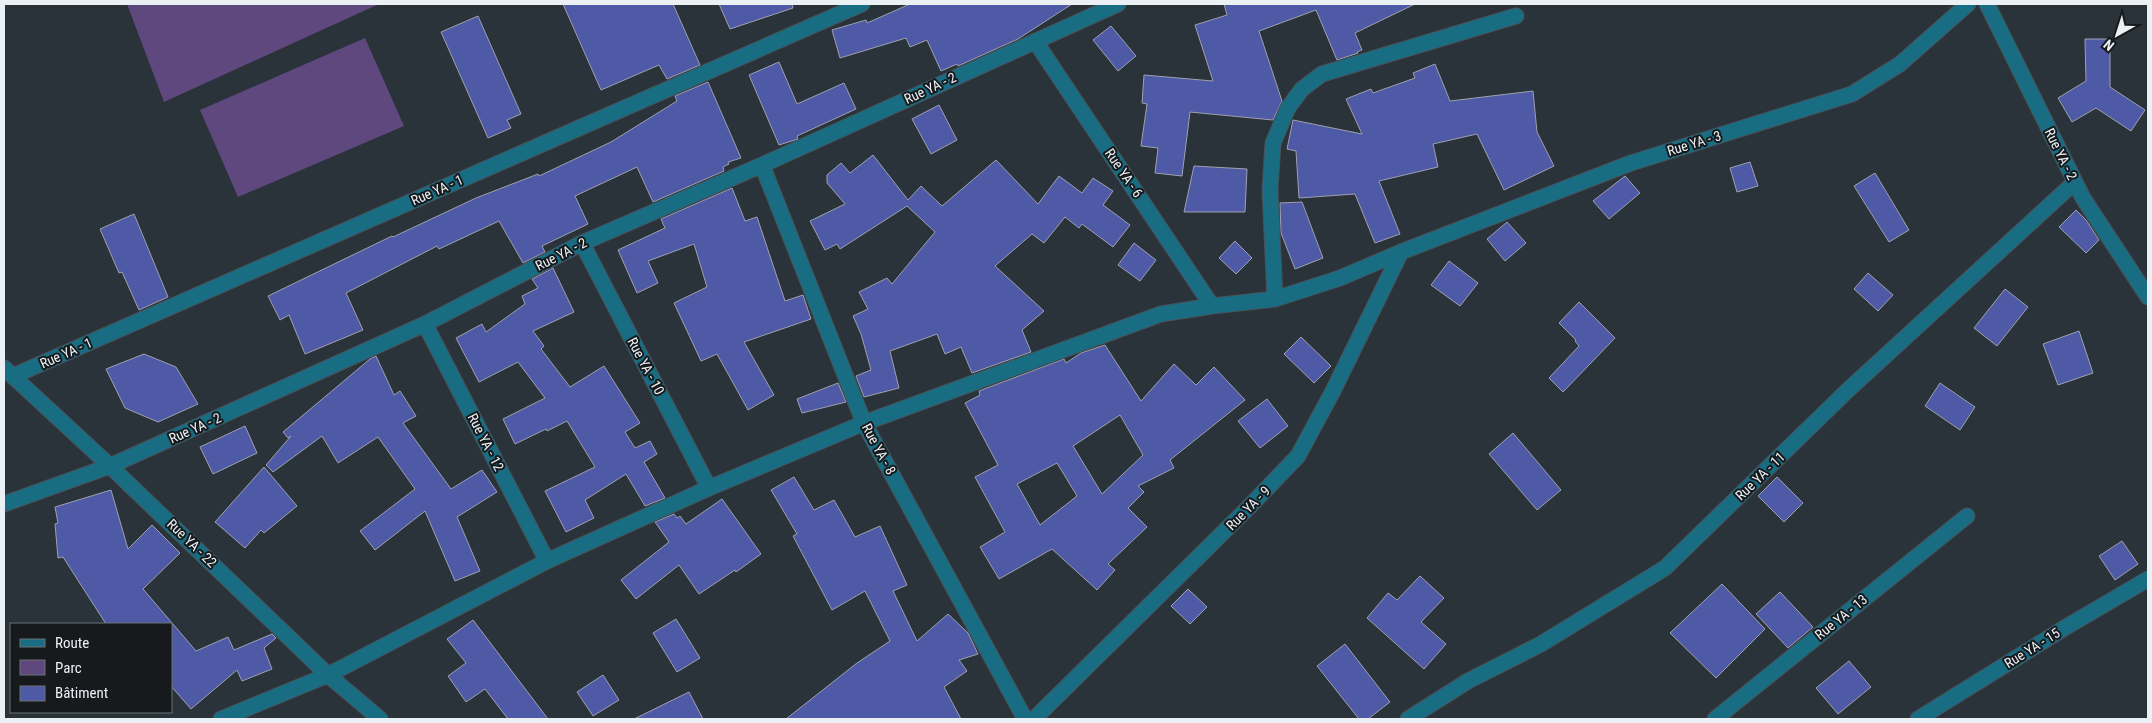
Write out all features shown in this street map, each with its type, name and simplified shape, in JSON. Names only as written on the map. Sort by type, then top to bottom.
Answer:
[{"type":"street","name":"Rue YA - 1","points":[[8,372],[862,4]]},
{"type":"street","name":"Rue YA - 2","points":[[4,504],[110,466],[424,324],[582,243],[762,166],[1118,4]]},
{"type":"street","name":"Rue YA - 3","points":[[221,719],[328,674],[548,561],[710,488],[864,423],[1161,314],[1275,299],[1340,278],[1401,252],[1631,163],[1852,94],[1900,64],[1968,4]]},
{"type":"street","name":"Rue YA - 2","points":[[1987,4],[2083,198],[2148,297]]},
{"type":"street","points":[[1275,299],[1270,190],[1273,143],[1288,108],[1302,89],[1322,74],[1456,32],[1516,16]]},
{"type":"street","name":"Rue YA - 6","points":[[1035,41],[1212,306]]},
{"type":"street","name":"Rue YA - 8","points":[[762,166],[864,423],[1025,719]]},
{"type":"street","name":"Rue YA - 11","points":[[1408,719],[1468,681],[1541,644],[1665,568],[1848,390],[2075,182]]},
{"type":"street","name":"Rue YA - 10","points":[[582,243],[710,488]]},
{"type":"street","name":"Rue YA - 9","points":[[1034,719],[1235,521],[1298,456],[1333,392],[1401,252]]},
{"type":"street","name":"Rue YA - 12","points":[[424,324],[548,561]]},
{"type":"street","name":"Rue YA - 22","points":[[8,372],[110,466],[328,674],[380,719]]},
{"type":"street","name":"Rue YA - 13","points":[[1715,719],[1967,516]]},
{"type":"street","name":"Rue YA - 15","points":[[1918,719],[2058,632],[2148,579]]},
{"type":"green space","points":[[127,4],[379,4],[164,102]]},
{"type":"green space","points":[[365,38],[404,126],[238,197],[200,110]]},
{"type":"building","points":[[563,4],[673,4],[700,65],[667,79],[659,65],[601,90]]},
{"type":"building","points":[[719,4],[792,4],[793,8],[730,29]]},
{"type":"building","points":[[910,4],[1072,4],[1018,39],[958,66],[957,64],[941,71],[927,40],[910,47],[906,38],[840,58],[832,30],[866,20],[867,23]]},
{"type":"building","points":[[1224,4],[1415,4],[1355,33],[1362,50],[1337,60],[1316,10],[1259,31],[1282,101],[1273,120],[1190,112],[1182,176],[1155,173],[1158,148],[1141,146],[1147,104],[1142,103],[1144,75],[1213,81],[1195,25],[1227,15]]},
{"type":"building","points":[[478,16],[521,114],[507,120],[511,128],[488,138],[441,32]]},
{"type":"building","points":[[1111,26],[1136,56],[1118,71],[1093,40]]},
{"type":"building","points":[[2085,39],[2110,39],[2110,87],[2145,110],[2131,131],[2096,108],[2072,122],[2058,98],[2086,81]]},
{"type":"building","points":[[779,62],[797,104],[844,83],[856,109],[797,136],[798,139],[779,145],[749,75]]},
{"type":"building","points":[[1435,64],[1450,101],[1533,91],[1537,132],[1554,166],[1504,190],[1477,134],[1433,144],[1438,167],[1379,181],[1400,234],[1375,243],[1355,194],[1299,198],[1296,151],[1287,149],[1293,120],[1362,134],[1346,99],[1371,89],[1373,93],[1415,78],[1413,73]]},
{"type":"building","points":[[708,82],[741,158],[728,162],[729,164],[723,167],[724,171],[653,202],[637,167],[575,196],[588,224],[542,246],[545,252],[523,263],[499,221],[439,249],[437,246],[346,293],[363,330],[305,354],[289,315],[280,320],[268,296],[476,198],[538,174],[539,176],[611,142],[677,101],[675,96]]},
{"type":"building","points":[[939,105],[957,140],[931,154],[912,119]]},
{"type":"building","points":[[873,155],[908,200],[921,186],[942,206],[996,160],[1038,204],[1059,176],[1082,193],[1093,178],[1113,191],[1103,205],[1130,225],[1113,247],[1082,224],[1079,228],[1065,217],[1044,243],[1032,234],[995,266],[1044,311],[1022,330],[1031,352],[972,373],[961,347],[945,354],[937,334],[890,351],[899,388],[864,397],[856,376],[871,370],[861,334],[853,316],[868,309],[859,292],[887,278],[892,284],[935,232],[907,206],[840,249],[837,244],[825,250],[810,221],[845,204],[827,183],[827,175],[841,163],[850,173]]},
{"type":"building","points":[[1750,162],[1758,186],[1737,192],[1730,168]]},
{"type":"building","points":[[1194,166],[1247,169],[1245,212],[1184,212]]},
{"type":"building","points":[[1875,173],[1909,230],[1889,242],[1854,186]]},
{"type":"building","points":[[1625,176],[1640,193],[1609,219],[1593,201]]},
{"type":"building","points":[[732,188],[745,221],[757,217],[785,301],[803,295],[811,319],[744,342],[774,395],[748,410],[717,354],[701,361],[674,303],[707,287],[694,244],[648,261],[658,283],[637,293],[618,250],[665,228],[661,219]]},
{"type":"building","points":[[1302,202],[1323,258],[1295,269],[1281,233],[1280,203]]},
{"type":"building","points":[[2076,210],[2086,220],[2099,240],[2086,253],[2059,227]]},
{"type":"building","points":[[134,214],[168,297],[139,310],[122,272],[119,273],[100,229]]},
{"type":"building","points":[[1507,222],[1526,243],[1505,261],[1487,239]]},
{"type":"building","points":[[1235,241],[1252,258],[1236,274],[1219,258]]},
{"type":"building","points":[[1134,243],[1156,260],[1140,281],[1118,265]]},
{"type":"building","points":[[1449,261],[1478,283],[1460,306],[1431,285]]},
{"type":"building","points":[[553,268],[574,312],[533,331],[544,346],[541,349],[570,387],[604,366],[640,423],[625,432],[635,448],[650,441],[657,454],[644,462],[665,498],[645,506],[626,474],[585,500],[594,518],[566,532],[545,491],[595,467],[567,421],[515,444],[503,419],[545,398],[518,362],[479,382],[456,338],[482,324],[486,332],[525,304],[522,296],[538,288],[532,279]]},
{"type":"building","points":[[1868,273],[1893,295],[1878,311],[1854,289]]},
{"type":"building","points":[[2005,289],[2028,307],[1997,346],[1974,328]]},
{"type":"building","points":[[1579,302],[1615,338],[1563,392],[1549,378],[1579,346],[1576,340],[1559,323]]},
{"type":"building","points":[[2079,331],[2093,373],[2058,385],[2043,344]]},
{"type":"building","points":[[1301,337],[1331,366],[1314,383],[1284,354]]},
{"type":"building","points":[[1105,345],[1141,401],[1174,364],[1196,385],[1214,367],[1245,400],[1170,460],[1174,468],[1138,486],[1144,492],[1128,508],[1147,527],[1108,564],[1115,570],[1097,590],[1052,549],[999,579],[980,547],[1005,532],[975,477],[998,465],[965,403],[980,395],[979,391],[1064,359],[1066,363],[1081,353]],"holes":[[[1120,415],[1143,455],[1102,494],[1073,446]],[[1057,463],[1077,496],[1040,525],[1017,484]]]},
{"type":"building","points":[[144,354],[176,367],[198,404],[158,422],[125,408],[106,369]]},
{"type":"building","points":[[376,356],[394,395],[400,391],[416,416],[403,423],[451,489],[482,470],[497,492],[457,517],[480,571],[455,581],[425,511],[375,550],[360,531],[415,489],[378,437],[338,463],[322,436],[273,472],[266,465],[291,436],[288,438],[283,432]]},
{"type":"building","points":[[838,383],[846,402],[802,413],[797,399]]},
{"type":"building","points":[[1940,383],[1975,407],[1960,430],[1925,406]]},
{"type":"building","points":[[1267,399],[1288,426],[1260,448],[1238,421]]},
{"type":"building","points":[[245,426],[257,453],[213,474],[200,447]]},
{"type":"building","points":[[1513,433],[1561,490],[1537,510],[1489,454]]},
{"type":"building","points":[[264,467],[297,506],[264,533],[261,530],[245,548],[215,522]]},
{"type":"building","points":[[794,477],[814,510],[834,500],[855,537],[880,526],[907,585],[893,591],[917,641],[948,614],[968,633],[978,654],[959,660],[967,671],[944,687],[961,719],[786,719],[857,663],[890,641],[865,591],[832,610],[793,536],[797,534],[771,490]]},
{"type":"building","points":[[1777,477],[1803,503],[1784,522],[1758,496]]},
{"type":"building","points":[[111,490],[128,549],[152,525],[180,553],[143,589],[196,651],[228,637],[234,650],[272,634],[276,638],[264,648],[272,669],[242,681],[237,670],[191,709],[172,687],[172,623],[105,623],[63,557],[58,558],[55,524],[58,523],[55,507]]},
{"type":"building","points":[[722,499],[761,554],[736,572],[735,570],[699,594],[679,565],[636,599],[621,580],[669,542],[655,522],[674,514],[677,518],[680,516],[686,524]]},
{"type":"building","points":[[2122,541],[2138,564],[2115,580],[2099,556]]},
{"type":"building","points":[[1420,576],[1444,598],[1421,622],[1446,644],[1424,669],[1367,618],[1388,593],[1397,600]]},
{"type":"building","points":[[1722,584],[1765,629],[1716,678],[1670,633]]},
{"type":"building","points":[[1188,589],[1207,607],[1190,624],[1171,606]]},
{"type":"building","points":[[1780,592],[1813,627],[1788,648],[1756,614]]},
{"type":"building","points":[[676,619],[700,658],[677,672],[653,633]]},
{"type":"building","points":[[473,620],[548,719],[508,719],[485,689],[466,702],[448,676],[466,663],[447,639]]},
{"type":"building","points":[[1345,644],[1390,702],[1368,719],[1359,719],[1317,666]]},
{"type":"building","points":[[1849,661],[1871,687],[1838,714],[1816,688]]},
{"type":"building","points":[[603,675],[619,700],[593,716],[577,692]]},
{"type":"building","points":[[689,692],[703,719],[634,719]]}]
